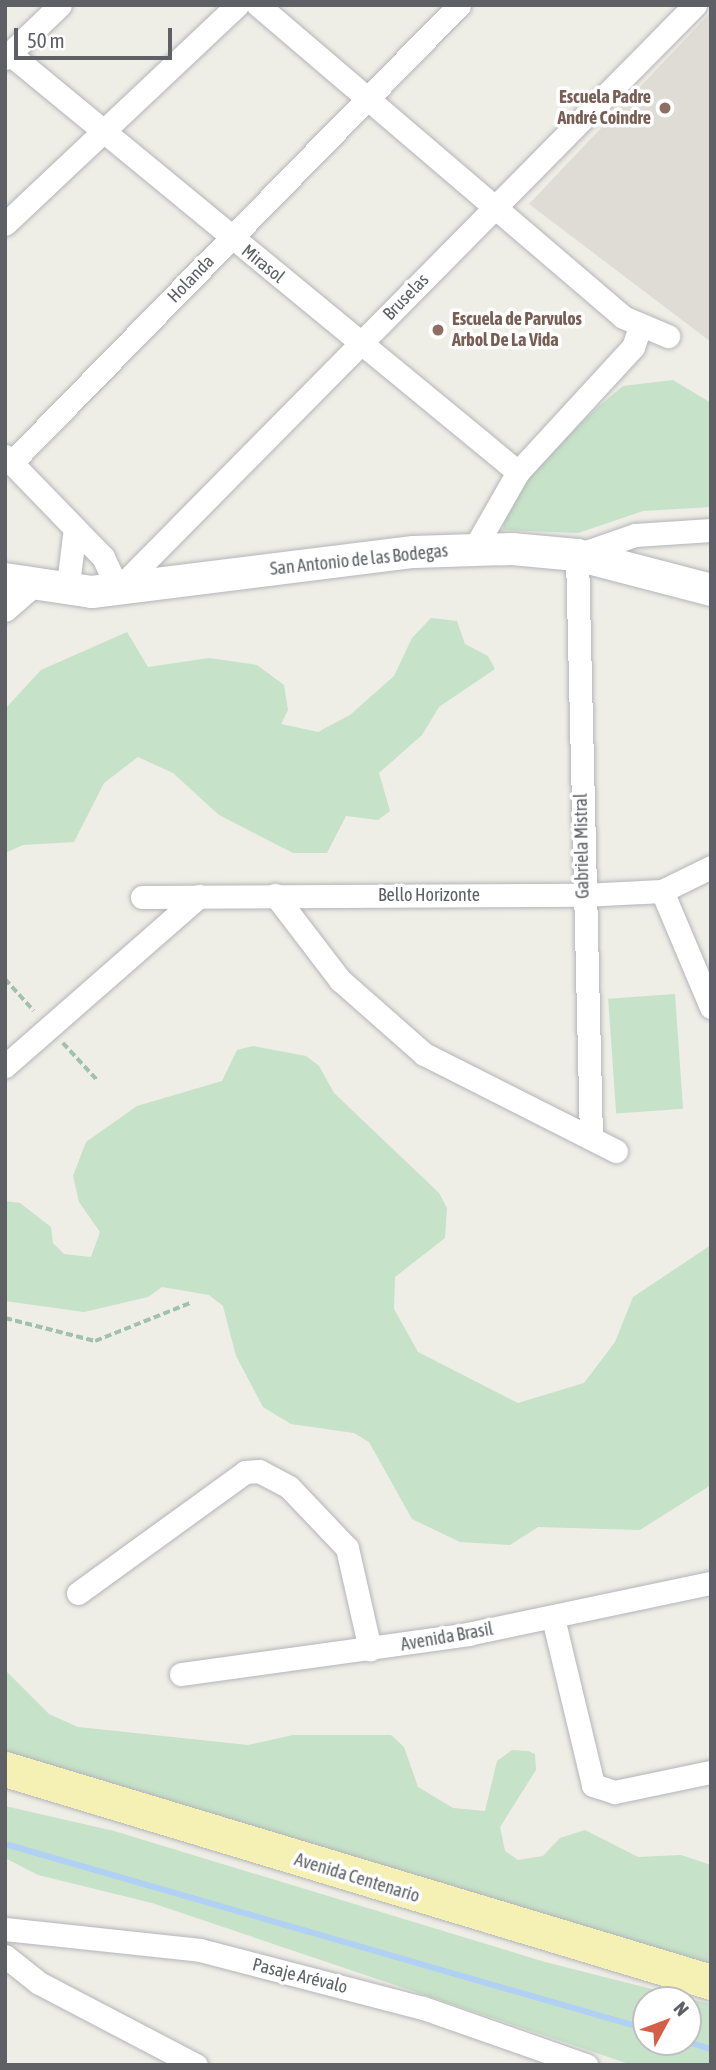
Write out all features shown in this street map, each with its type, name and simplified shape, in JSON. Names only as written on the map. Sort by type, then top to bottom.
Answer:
[{"type":"main road","name":"Avenida Centenario","points":[[6,1769],[711,1982]]},
{"type":"street","points":[[8,56],[60,5]]},
{"type":"street","points":[[5,224],[237,5]]},
{"type":"street","points":[[258,5],[640,327],[667,336]]},
{"type":"street","name":"Holanda","points":[[9,459],[459,5]]},
{"type":"street","name":"Bruselas","points":[[118,589],[497,204],[680,10]]},
{"type":"street","name":"Mirasol","points":[[8,56],[362,342],[518,472]]},
{"type":"street","points":[[474,549],[518,472],[633,346],[640,327]]},
{"type":"street","points":[[9,459],[103,557],[118,589]]},
{"type":"street","points":[[67,592],[75,528]]},
{"type":"street","points":[[577,555],[635,535],[711,530]]},
{"type":"street","name":"San Antonio de las Bodegas","points":[[18,583],[67,592],[118,589],[474,549],[577,555],[711,590]]},
{"type":"street","name":"Gabriela Mistral","points":[[577,555],[583,895],[591,1137]]},
{"type":"street","points":[[5,610],[18,583]]},
{"type":"street","name":"Bello Horizonte","points":[[142,897],[583,895],[662,891],[711,867]]},
{"type":"street","points":[[662,891],[711,1007]]},
{"type":"street","points":[[275,895],[340,980],[424,1054],[616,1151]]},
{"type":"street","points":[[5,1066],[199,896]]},
{"type":"street","points":[[78,1593],[245,1472],[259,1471],[289,1487],[347,1548],[370,1649]]},
{"type":"street","name":"Avenida Brasil","points":[[180,1674],[370,1649],[553,1618],[711,1583]]},
{"type":"street","points":[[553,1618],[593,1784],[615,1792],[711,1772]]},
{"type":"street","name":"Pasaje Arévalo","points":[[5,1929],[200,1950],[423,2008],[586,2065]]},
{"type":"street","points":[[5,1956],[39,1983],[196,2065]]},
{"type":"path","points":[[5,1318],[95,1340],[190,1303]]},
{"type":"shaded area","name":"Escuela Padre André Coindre","points":[[711,12],[711,342],[529,204]]},
{"type":"green space","points":[[673,380],[711,403],[711,507],[643,511],[578,533],[503,530],[505,513],[542,459],[598,407],[623,386]]},
{"type":"green space","points":[[431,618],[457,621],[465,644],[488,656],[495,669],[439,707],[422,735],[379,773],[390,811],[378,820],[346,816],[327,853],[293,853],[219,815],[173,773],[138,757],[104,783],[74,842],[23,845],[5,853],[5,709],[41,670],[127,632],[148,667],[209,658],[257,665],[284,685],[288,710],[281,724],[318,732],[350,715],[394,676],[412,638]]},
{"type":"green space","points":[[675,994],[683,1109],[616,1113],[608,999]]},
{"type":"green space","points":[[253,1046],[306,1056],[319,1066],[334,1093],[439,1193],[447,1208],[445,1238],[395,1277],[394,1309],[418,1352],[518,1403],[584,1383],[615,1342],[633,1297],[711,1245],[711,1485],[640,1530],[538,1527],[510,1545],[460,1542],[412,1519],[369,1442],[354,1433],[291,1424],[263,1407],[236,1356],[223,1306],[209,1295],[162,1287],[148,1297],[84,1312],[5,1301],[5,1201],[20,1203],[51,1227],[53,1243],[64,1254],[91,1257],[100,1232],[79,1202],[73,1176],[86,1142],[137,1106],[222,1081],[237,1050]]},
{"type":"green space","points":[[5,1670],[49,1714],[78,1727],[248,1745],[293,1735],[391,1735],[404,1747],[418,1787],[453,1808],[485,1811],[497,1761],[512,1750],[528,1751],[535,1754],[536,1770],[500,1827],[505,1851],[518,1860],[543,1856],[560,1838],[585,1830],[638,1857],[681,1855],[711,1865],[711,1966],[5,1753]]},
{"type":"green space","points":[[5,1806],[114,1831],[545,1962],[640,1986],[632,1986],[632,2056],[702,2056],[702,2002],[711,2004],[711,2065],[632,2065],[152,1903],[38,1875],[5,1858]]},
{"type":"waterway","points":[[5,1844],[632,2025]]},
{"type":"waterway","points":[[702,2046],[711,2049]]},
{"type":"place","name":"Escuela Padre André Coindre","points":[[665,108]]},
{"type":"place","name":"Escuela de Parvulos Arbol De La Vida","points":[[438,330]]}]
